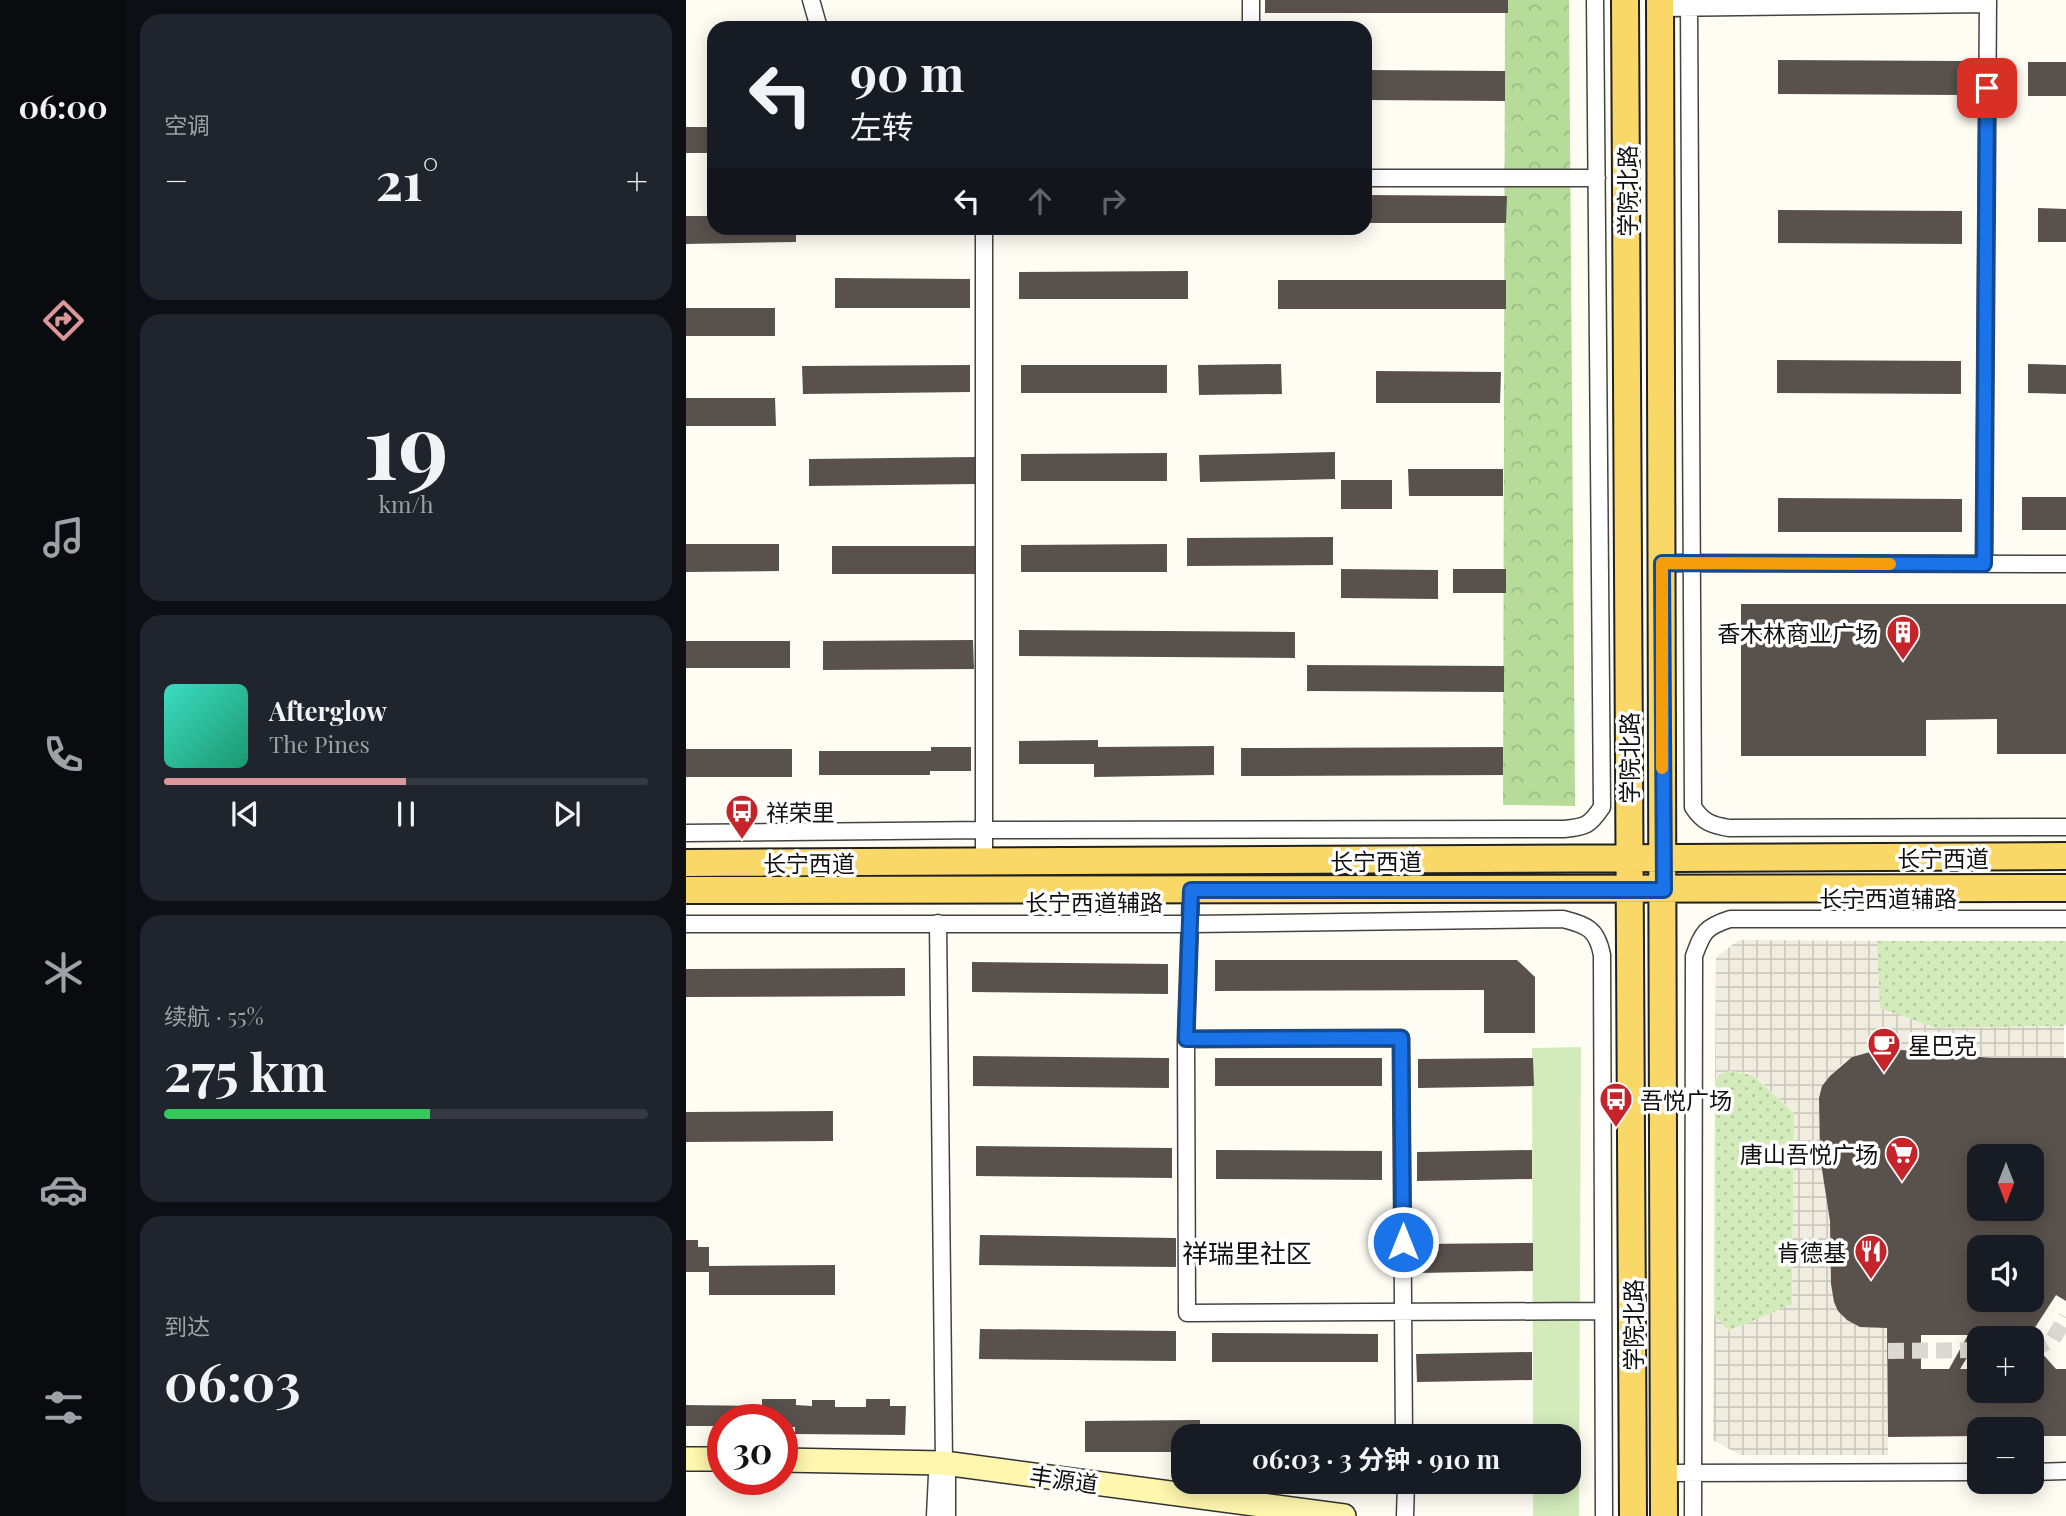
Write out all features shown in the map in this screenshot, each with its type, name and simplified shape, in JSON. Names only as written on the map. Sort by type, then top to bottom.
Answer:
[{"type":"main road","points":[[1625,4],[1660,4]]},
{"type":"main road","name":"学院北路","points":[[1625,4],[1633,1516]]},
{"type":"main road","name":"学院北路","points":[[1660,4],[1664,1516]]},
{"type":"main road","name":"长宁西道","points":[[686,863],[2066,856]]},
{"type":"main road","name":"长宁西道","points":[[686,890],[2066,888]]},
{"type":"street","points":[[811,0],[817,21]]},
{"type":"street","points":[[1251,0],[1251,21]]},
{"type":"street","points":[[1660,4],[1988,2],[1984,564]]},
{"type":"street","points":[[686,833],[1564,829],[1583,827],[1592,821],[1602,807],[1595,4],[1625,4]]},
{"type":"street","points":[[1689,4],[1693,807],[1702,820],[1711,825],[1729,828],[2066,827]]},
{"type":"street","points":[[1372,178],[1597,178]]},
{"type":"street","points":[[984,235],[984,862]]},
{"type":"street","points":[[1662,563],[2066,564]]},
{"type":"street","points":[[1191,890],[1192,924],[1188,938],[1186,1039],[1188,1313],[1603,1311],[1604,1516]]},
{"type":"street","name":"长宁西道辅路","points":[[686,924],[1192,924],[1563,919],[1585,925],[1599,939],[1602,955],[1603,1311]]},
{"type":"street","name":"长宁西道辅路","points":[[1692,1473],[1694,956],[1701,936],[1711,926],[1730,919],[2066,919]]},
{"type":"street","points":[[938,923],[943,1463],[947,1477],[947,1516]]},
{"type":"street","points":[[1186,1039],[1401,1038],[1404,1424]]},
{"type":"street","points":[[686,1459],[707,1459]]},
{"type":"street","name":"丰源道","points":[[798,1460],[943,1463],[1344,1516]]},
{"type":"street","points":[[935,1516],[937,1475],[943,1463]]},
{"type":"street","points":[[1663,1473],[1967,1472]]},
{"type":"street","points":[[2044,1472],[2066,1472]]},
{"type":"street","points":[[1692,1473],[1693,1516]]},
{"type":"street","points":[[1405,1516],[1406,1494]]},
{"type":"green space","points":[[1505,0],[1569,0],[1575,806],[1503,805]]},
{"type":"green space","points":[[1877,941],[2066,941],[2066,1024],[1936,1028],[1879,1008]]},
{"type":"green space","points":[[1581,1047],[1579,1424],[1533,1424],[1532,1048]]},
{"type":"green space","points":[[1729,1071],[1753,1075],[1794,1113],[1792,1305],[1728,1331],[1714,1315],[1715,1080],[1720,1074]]},
{"type":"green space","points":[[1533,1494],[1579,1494],[1579,1516],[1533,1516]]},
{"type":"shaded area","points":[[1739,940],[1877,941],[1880,1008],[1936,1028],[2064,1026],[2064,1058],[1992,1058],[1934,1051],[1874,1051],[1852,1057],[1822,1086],[1819,1098],[1820,1157],[1830,1221],[1831,1284],[1834,1302],[1847,1320],[1887,1328],[1888,1455],[1740,1455],[1713,1440],[1714,1315],[1729,1331],[1792,1304],[1794,1113],[1753,1074],[1729,1071],[1720,1074],[1715,1080],[1716,957]]},
{"type":"building","points":[[1265,0],[1508,0],[1508,13],[1265,13]]},
{"type":"building","points":[[1778,60],[1962,61],[1962,95],[1778,94]]},
{"type":"building","points":[[2028,62],[2066,62],[2066,96],[2028,96]]},
{"type":"building","points":[[1372,70],[1505,71],[1505,101],[1372,100]]},
{"type":"building","points":[[686,127],[707,127],[707,153],[686,153]]},
{"type":"building","points":[[1372,195],[1507,196],[1506,223],[1372,223]]},
{"type":"building","points":[[2038,208],[2066,209],[2066,242],[2038,242]]},
{"type":"building","points":[[1778,210],[1962,211],[1962,244],[1778,243]]},
{"type":"building","points":[[686,216],[707,216],[707,235],[796,235],[796,242],[686,244]]},
{"type":"building","points":[[1188,271],[1188,299],[1019,299],[1019,272]]},
{"type":"building","points":[[835,278],[970,279],[970,308],[835,308]]},
{"type":"building","points":[[1278,280],[1506,280],[1506,309],[1278,309]]},
{"type":"building","points":[[686,308],[775,308],[775,336],[686,336]]},
{"type":"building","points":[[1777,360],[1961,361],[1961,394],[1777,393]]},
{"type":"building","points":[[1281,364],[1282,394],[1199,395],[1198,365]]},
{"type":"building","points":[[2028,364],[2066,365],[2066,394],[2028,393]]},
{"type":"building","points":[[970,365],[970,392],[803,394],[802,366]]},
{"type":"building","points":[[1021,365],[1167,365],[1167,393],[1021,393]]},
{"type":"building","points":[[1376,371],[1501,372],[1500,403],[1376,403]]},
{"type":"building","points":[[686,398],[775,398],[776,426],[686,426]]},
{"type":"building","points":[[1335,452],[1335,479],[1200,482],[1199,455]]},
{"type":"building","points":[[1167,453],[1167,481],[1021,481],[1021,454]]},
{"type":"building","points":[[976,457],[976,484],[809,486],[809,459]]},
{"type":"building","points":[[1408,469],[1503,469],[1503,496],[1409,496]]},
{"type":"building","points":[[1341,480],[1392,480],[1392,509],[1341,509]]},
{"type":"building","points":[[2022,497],[2066,497],[2066,530],[2022,530]]},
{"type":"building","points":[[1778,498],[1962,499],[1962,532],[1778,532]]},
{"type":"building","points":[[1333,537],[1333,565],[1187,566],[1187,538]]},
{"type":"building","points":[[686,544],[779,544],[779,571],[686,572]]},
{"type":"building","points":[[1167,544],[1167,572],[1021,572],[1021,545]]},
{"type":"building","points":[[832,546],[975,546],[975,574],[832,574]]},
{"type":"building","points":[[1341,569],[1438,570],[1438,599],[1341,598]]},
{"type":"building","points":[[1453,569],[1506,569],[1506,593],[1453,593]]},
{"type":"building","name":"香木林商业广场","points":[[1741,604],[2066,604],[2066,754],[1997,754],[1997,719],[1926,720],[1926,756],[1741,756]]},
{"type":"building","points":[[1019,630],[1295,632],[1295,658],[1019,656]]},
{"type":"building","points":[[973,640],[974,669],[823,670],[823,641]]},
{"type":"building","points":[[686,641],[790,641],[790,668],[686,668]]},
{"type":"building","points":[[1307,665],[1504,666],[1504,692],[1307,691]]},
{"type":"building","points":[[1098,740],[1098,747],[1214,746],[1214,775],[1094,777],[1094,764],[1019,764],[1019,741]]},
{"type":"building","points":[[931,747],[971,747],[971,771],[930,771],[930,775],[819,775],[819,751],[931,751]]},
{"type":"building","points":[[1503,747],[1503,775],[1241,776],[1241,748]]},
{"type":"building","points":[[686,749],[792,749],[792,777],[686,777]]},
{"type":"building","points":[[1215,960],[1517,960],[1535,977],[1535,1033],[1484,1033],[1484,990],[1215,991]]},
{"type":"building","points":[[972,962],[1168,964],[1168,994],[972,992]]},
{"type":"building","points":[[905,968],[905,996],[686,997],[686,969]]},
{"type":"building","name":"唐山吾悦广场","points":[[1902,1050],[1992,1058],[2066,1058],[2066,1301],[2056,1295],[2036,1326],[1967,1326],[1967,1335],[1921,1335],[1921,1369],[1949,1369],[1967,1337],[1967,1358],[1960,1369],[1967,1369],[1967,1403],[2044,1403],[2044,1356],[2056,1369],[2066,1369],[2066,1436],[2044,1436],[2044,1417],[1967,1417],[1967,1436],[1888,1437],[1887,1328],[1860,1327],[1847,1320],[1834,1302],[1831,1284],[1830,1221],[1820,1157],[1819,1098],[1822,1086],[1830,1076],[1852,1057],[1874,1051]]},
{"type":"building","points":[[973,1056],[1169,1058],[1169,1088],[973,1086]]},
{"type":"building","points":[[1215,1058],[1382,1058],[1382,1086],[1215,1086]]},
{"type":"building","points":[[1533,1058],[1534,1086],[1418,1088],[1418,1059]]},
{"type":"building","points":[[833,1111],[833,1141],[686,1142],[686,1112]]},
{"type":"building","points":[[976,1146],[1172,1148],[1172,1178],[976,1176]]},
{"type":"building","points":[[1216,1150],[1382,1151],[1382,1180],[1216,1179]]},
{"type":"building","points":[[1532,1150],[1532,1179],[1417,1181],[1417,1152]]},
{"type":"building","points":[[980,1235],[1176,1238],[1176,1267],[979,1265]]},
{"type":"building","points":[[686,1240],[698,1240],[698,1247],[709,1247],[709,1266],[835,1265],[835,1295],[709,1295],[709,1272],[686,1272]]},
{"type":"building","points":[[1533,1243],[1533,1271],[1418,1273],[1417,1244]]},
{"type":"building","points":[[980,1329],[1176,1331],[1176,1361],[979,1359]]},
{"type":"building","points":[[1212,1333],[1378,1334],[1378,1362],[1212,1362]]},
{"type":"building","points":[[1532,1352],[1532,1380],[1417,1382],[1416,1354]]},
{"type":"building","points":[[762,1399],[796,1399],[796,1404],[762,1404]]},
{"type":"building","points":[[866,1399],[890,1399],[890,1406],[906,1406],[905,1435],[798,1434],[798,1405],[812,1406],[812,1400],[835,1400],[835,1407],[866,1407]]},
{"type":"building","points":[[686,1405],[707,1405],[707,1426],[686,1426]]},
{"type":"building","points":[[1200,1420],[1200,1424],[1171,1424],[1171,1452],[1085,1452],[1085,1421]]},
{"type":"tunnel","points":[[2044,1344],[2053,1339],[2066,1317]]},
{"type":"tunnel","points":[[1888,1351],[1967,1350]]},
{"type":"slow traffic","points":[[1662,768],[1662,563],[1890,564]]},
{"type":"place","name":"香木林商业广场","points":[[1903,662]]},
{"type":"place","name":"祥荣里","points":[[742,841]]},
{"type":"place","name":"星巴克","points":[[1884,1074]]},
{"type":"place","name":"吾悦广场","points":[[1616,1129]]},
{"type":"place","name":"唐山吾悦广场","points":[[1902,1183]]},
{"type":"place","name":"肯德基","points":[[1871,1281]]},
{"type":"district","name":"祥瑞里社区","points":[[1247,1252]]},
{"type":"route","points":[[1403,1242],[1401,1038],[1186,1039],[1188,938],[1192,924],[1191,890],[1664,890],[1662,563],[1984,564],[1987,88]]}]
